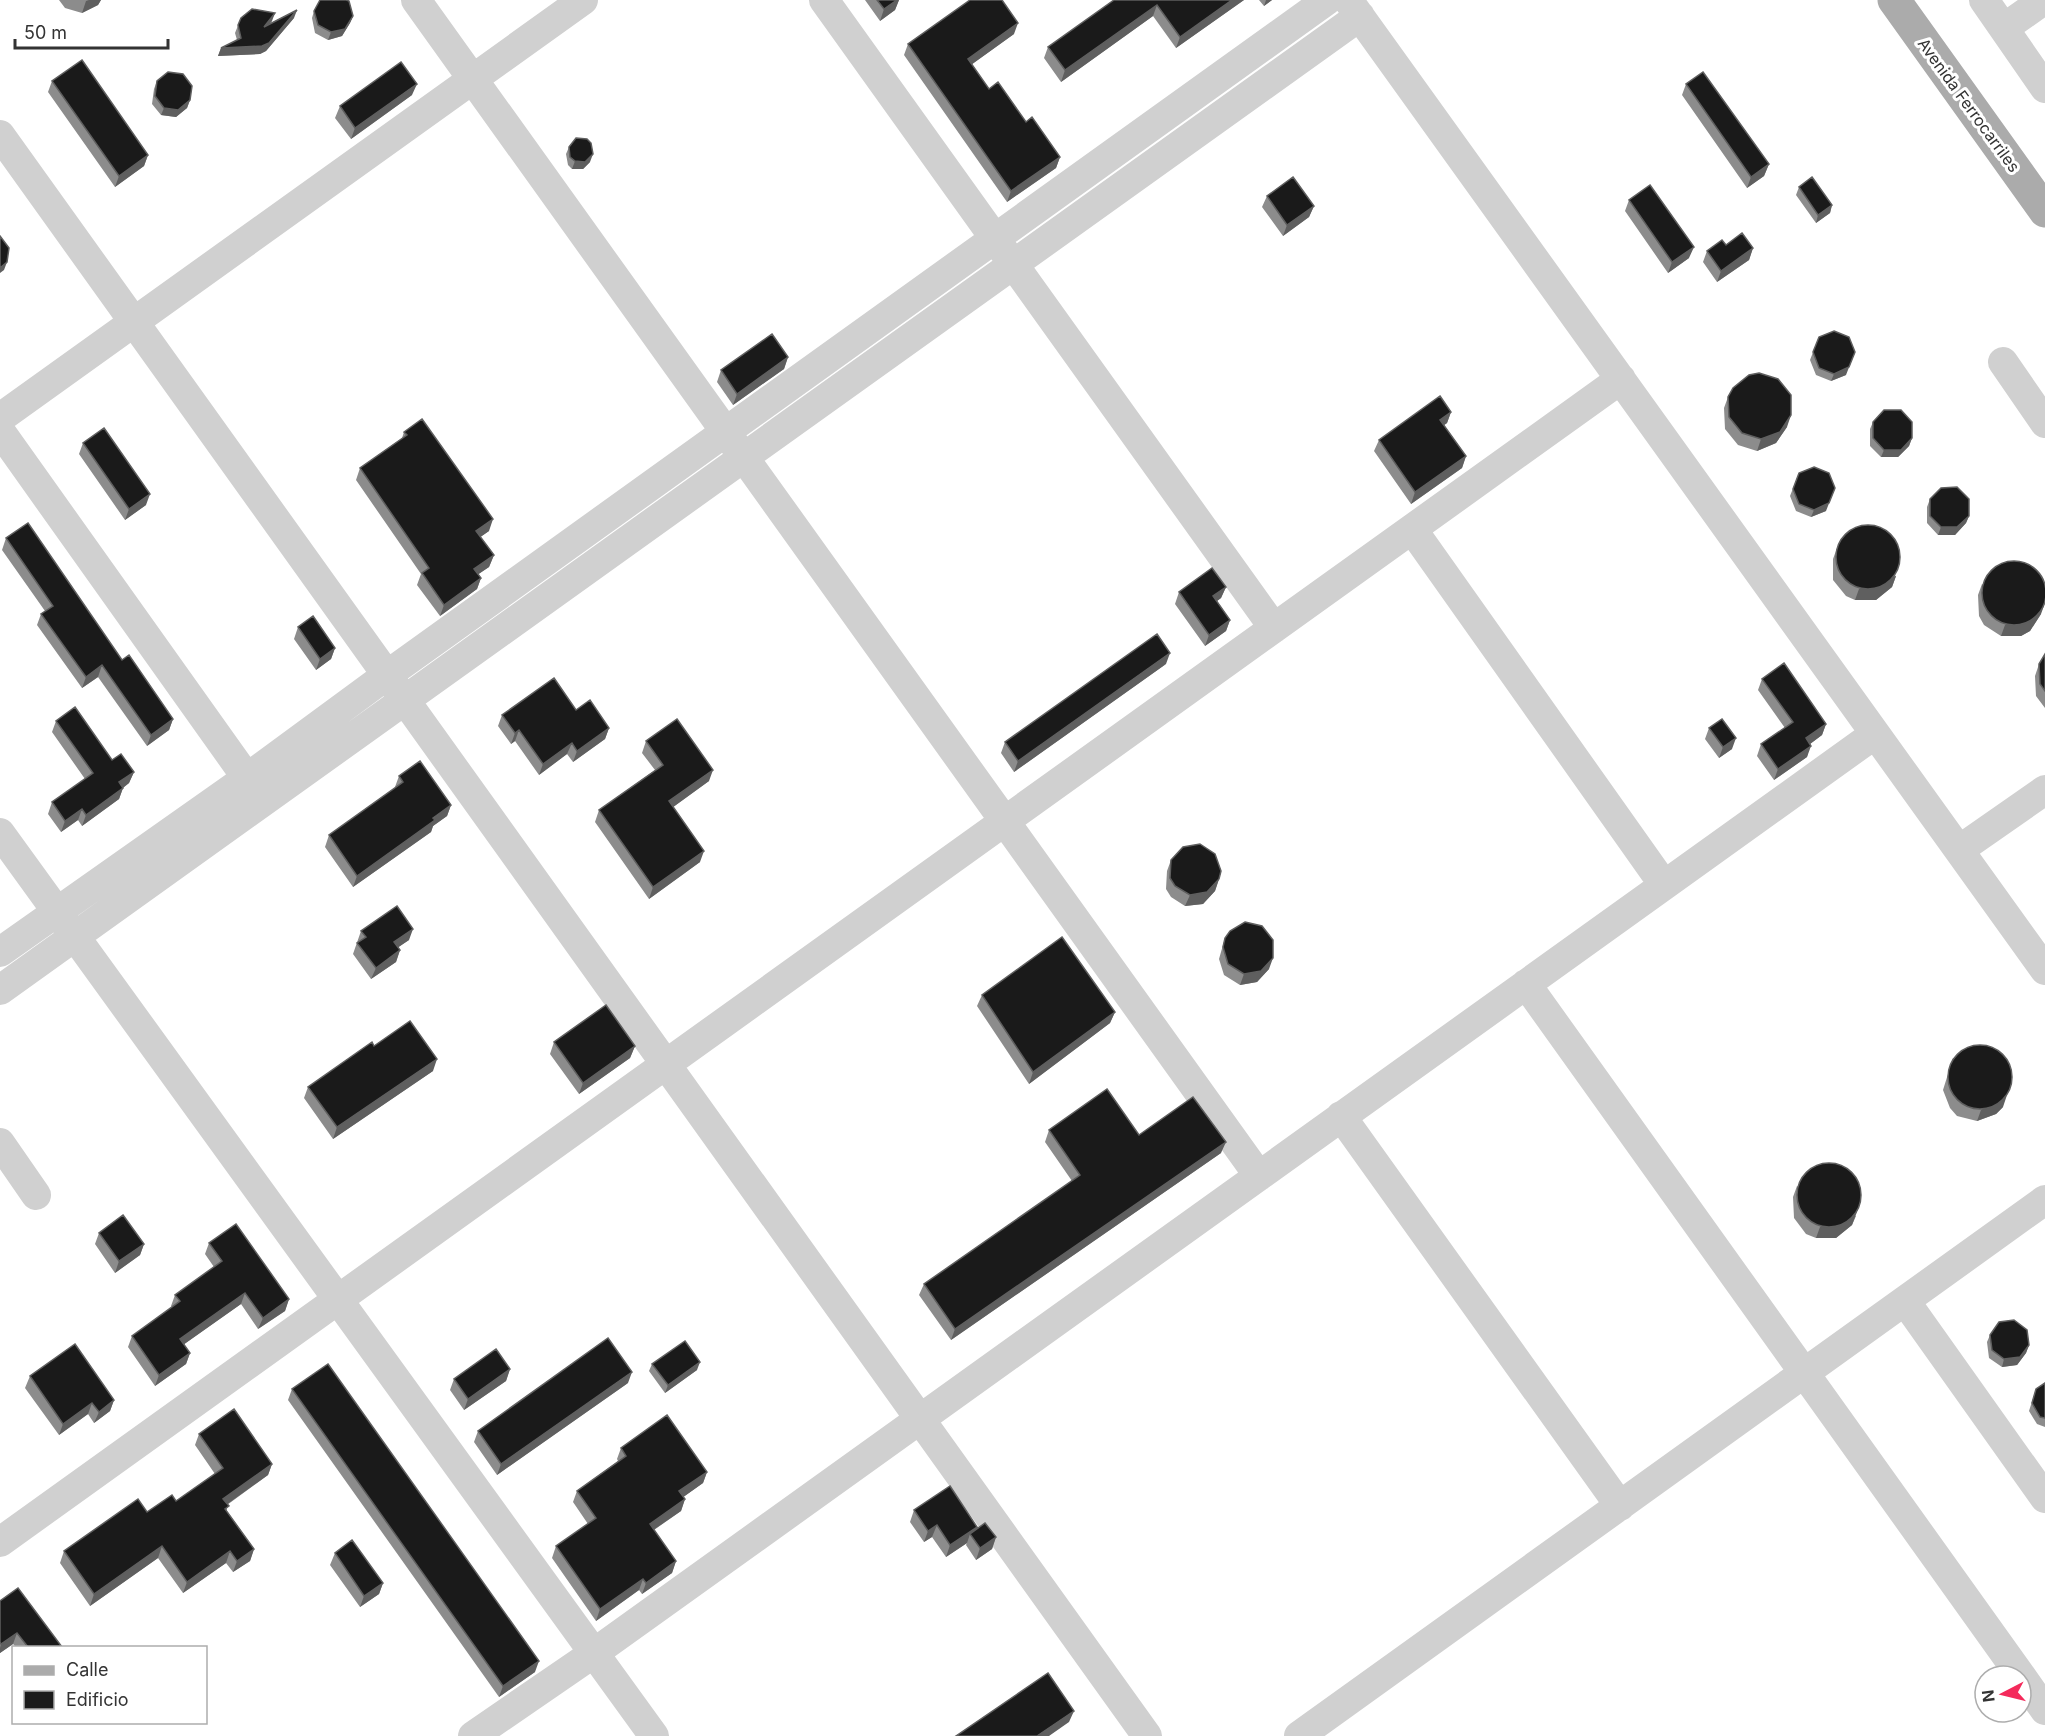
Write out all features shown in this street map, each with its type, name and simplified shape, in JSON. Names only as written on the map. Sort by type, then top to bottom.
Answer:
[{"type":"main road","name":"Avenida Ferrocarriles","points":[[1894,0],[2045,211]]},
{"type":"street","points":[[416,0],[1259,1176]]},
{"type":"street","points":[[0,418],[583,0]]},
{"type":"street","points":[[824,0],[1274,628]]},
{"type":"street","points":[[0,952],[248,778],[387,675],[1327,0]]},
{"type":"street","points":[[1983,0],[2045,88]]},
{"type":"street","points":[[2004,28],[2044,0]]},
{"type":"street","points":[[0,990],[1296,62],[1354,8],[2045,970]]},
{"type":"street","points":[[1277,36],[1296,62]]},
{"type":"street","points":[[1224,74],[1243,100]]},
{"type":"street","points":[[0,135],[1147,1736]]},
{"type":"street","points":[[2003,362],[2045,423]]},
{"type":"street","points":[[0,1542],[1621,379]]},
{"type":"street","points":[[0,431],[248,778]]},
{"type":"street","points":[[1412,529],[1664,885]]},
{"type":"street","points":[[473,1736],[594,1653],[1875,734]]},
{"type":"street","points":[[1959,850],[2045,790]]},
{"type":"street","points":[[0,833],[336,1301],[654,1736]]},
{"type":"street","points":[[1526,984],[2012,1664]]},
{"type":"street","points":[[1341,1116],[1620,1506]]},
{"type":"street","points":[[0,1143],[36,1195]]},
{"type":"street","points":[[1299,1736],[2045,1200]]},
{"type":"street","points":[[1905,1301],[2045,1498]]},
{"type":"street","points":[[2033,1693],[2045,1710]]},
{"type":"building","points":[[320,0],[349,1],[353,16],[345,29],[331,32],[318,25],[314,11]]},
{"type":"building","points":[[877,0],[897,0],[884,9]]},
{"type":"building","points":[[970,0],[1002,0],[1018,23],[968,59],[989,89],[998,82],[1026,122],[1032,117],[1060,157],[1011,191],[908,44]]},
{"type":"building","points":[[1114,0],[1232,0],[1180,37],[1157,5],[1065,70],[1048,47]]},
{"type":"building","points":[[252,9],[275,13],[264,27],[297,10],[269,43],[262,46],[221,48],[241,38],[238,25],[241,18]]},
{"type":"building","points":[[82,60],[148,155],[119,176],[52,81]]},
{"type":"building","points":[[401,62],[417,84],[355,128],[340,106]]},
{"type":"building","points":[[168,72],[183,74],[192,86],[190,100],[178,110],[164,108],[155,96],[157,81]]},
{"type":"building","points":[[1703,72],[1769,164],[1751,177],[1686,84]]},
{"type":"building","points":[[576,138],[587,139],[591,143],[593,154],[585,162],[575,161],[570,157],[569,147]]},
{"type":"building","points":[[1293,177],[1314,206],[1287,225],[1267,196]]},
{"type":"building","points":[[1812,177],[1832,205],[1818,215],[1799,187]]},
{"type":"building","points":[[1650,185],[1694,247],[1672,262],[1629,200]]},
{"type":"building","points":[[1742,233],[1753,248],[1721,271],[1707,251],[1722,240],[1726,245]]},
{"type":"building","points":[[0,236],[9,248],[7,262],[0,268]]},
{"type":"building","points":[[1834,331],[1849,337],[1855,352],[1849,367],[1834,374],[1819,368],[1813,352],[1819,337]]},
{"type":"building","points":[[772,334],[788,357],[737,394],[721,370]]},
{"type":"building","points":[[1759,373],[1778,379],[1791,395],[1791,415],[1780,432],[1761,439],[1742,433],[1729,417],[1728,397],[1733,388],[1749,375]]},
{"type":"building","points":[[1440,396],[1451,412],[1440,420],[1466,456],[1415,492],[1379,440]]},
{"type":"building","points":[[1884,410],[1901,410],[1912,422],[1912,438],[1901,450],[1884,450],[1873,438],[1873,422]]},
{"type":"building","points":[[422,419],[493,519],[476,531],[494,555],[474,569],[481,578],[444,605],[422,573],[429,568],[360,468],[407,435],[404,432]]},
{"type":"building","points":[[104,428],[150,494],[129,509],[83,443]]},
{"type":"building","points":[[1814,467],[1829,473],[1835,488],[1829,503],[1814,510],[1799,504],[1793,489],[1799,473]]},
{"type":"building","points":[[1957,487],[1969,499],[1969,516],[1957,527],[1941,527],[1930,516],[1930,499],[1941,488]]},
{"type":"building","points":[[28,523],[122,660],[129,655],[173,719],[151,735],[102,665],[86,677],[41,614],[53,606],[6,538]]},
{"type":"building","points":[[1868,525],[1880,527],[1891,534],[1898,545],[1900,557],[1898,569],[1891,580],[1880,587],[1868,589],[1856,587],[1845,580],[1838,569],[1836,557],[1838,545],[1845,534],[1856,527]]},
{"type":"building","points":[[2014,561],[2026,563],[2037,570],[2044,581],[2046,593],[2044,605],[2037,616],[2026,623],[2014,625],[2002,623],[1991,616],[1984,605],[1982,593],[1984,581],[1991,570],[2002,563]]},
{"type":"building","points":[[1212,568],[1226,587],[1213,596],[1230,620],[1209,635],[1179,592]]},
{"type":"building","points":[[313,616],[335,648],[320,659],[298,627]]},
{"type":"building","points":[[1157,634],[1170,653],[1018,761],[1005,742]]},
{"type":"building","points":[[2045,654],[2045,691],[2040,684],[2039,664]]},
{"type":"building","points":[[1784,663],[1826,724],[1806,738],[1811,746],[1778,769],[1761,744],[1793,722],[1762,679]]},
{"type":"building","points":[[554,678],[576,710],[590,700],[609,728],[577,751],[572,743],[543,764],[519,730],[515,733],[502,715]]},
{"type":"building","points":[[75,707],[112,760],[121,754],[134,772],[119,782],[123,788],[86,815],[82,809],[65,821],[52,802],[93,773],[56,721]]},
{"type":"building","points":[[677,719],[713,770],[669,801],[704,851],[653,887],[599,810],[663,765],[646,741]]},
{"type":"building","points":[[1722,719],[1736,738],[1723,747],[1709,728]]},
{"type":"building","points":[[420,761],[451,805],[433,818],[435,820],[357,876],[329,835],[403,782],[399,776]]},
{"type":"building","points":[[1200,844],[1215,854],[1221,871],[1219,879],[1207,892],[1190,895],[1175,886],[1170,878],[1171,860],[1183,847]]},
{"type":"building","points":[[397,906],[413,929],[394,942],[400,950],[376,968],[357,943],[366,937],[361,931]]},
{"type":"building","points":[[1245,922],[1262,926],[1273,940],[1273,958],[1261,971],[1244,974],[1228,964],[1223,947],[1230,931]]},
{"type":"building","points":[[1062,937],[1115,1012],[1033,1072],[982,995]]},
{"type":"building","points":[[606,1005],[635,1046],[583,1083],[554,1042]]},
{"type":"building","points":[[410,1021],[437,1059],[337,1127],[308,1087],[372,1042],[374,1046]]},
{"type":"building","points":[[1980,1045],[1998,1050],[2003,1054],[2007,1059],[2012,1077],[2007,1095],[2003,1100],[1998,1104],[1980,1109],[1962,1104],[1957,1100],[1953,1095],[1948,1077],[1953,1059],[1957,1054],[1962,1050]]},
{"type":"building","points":[[1107,1089],[1139,1135],[1193,1097],[1226,1142],[955,1329],[924,1284],[1080,1175],[1049,1130]]},
{"type":"building","points":[[1829,1163],[1841,1165],[1852,1172],[1859,1183],[1861,1195],[1859,1207],[1852,1218],[1841,1225],[1829,1227],[1817,1225],[1806,1218],[1799,1207],[1797,1195],[1799,1183],[1806,1172],[1817,1165]]},
{"type":"building","points":[[123,1215],[144,1244],[119,1261],[99,1233]]},
{"type":"building","points":[[236,1224],[289,1299],[263,1318],[245,1293],[180,1339],[190,1353],[159,1375],[132,1336],[180,1301],[175,1295],[222,1261],[209,1243]]},
{"type":"building","points":[[2014,1320],[2027,1330],[2029,1345],[2020,1357],[2004,1359],[1992,1350],[1990,1335],[1999,1322]]},
{"type":"building","points":[[608,1338],[632,1372],[501,1464],[478,1431]]},
{"type":"building","points":[[685,1341],[700,1362],[668,1385],[652,1364]]},
{"type":"building","points":[[75,1344],[114,1400],[99,1412],[92,1403],[63,1424],[30,1376]]},
{"type":"building","points":[[496,1349],[510,1369],[468,1399],[454,1379]]},
{"type":"building","points":[[328,1364],[539,1661],[503,1686],[292,1389]]},
{"type":"building","points":[[2045,1383],[2045,1418],[2040,1417],[2032,1403],[2036,1389]]},
{"type":"building","points":[[234,1409],[272,1464],[223,1499],[229,1506],[225,1509],[254,1549],[237,1561],[230,1551],[187,1582],[162,1546],[94,1594],[64,1551],[138,1499],[147,1512],[172,1495],[176,1501],[223,1468],[199,1434]]},
{"type":"building","points":[[667,1415],[707,1472],[679,1491],[685,1499],[650,1524],[676,1561],[646,1583],[643,1579],[600,1609],[556,1546],[596,1518],[577,1491],[626,1456],[621,1448]]},
{"type":"building","points":[[950,1486],[977,1527],[950,1545],[937,1525],[928,1531],[914,1510]]},
{"type":"building","points":[[985,1523],[996,1537],[980,1548],[970,1534]]},
{"type":"building","points":[[352,1540],[383,1583],[364,1596],[335,1553]]},
{"type":"building","points":[[18,1588],[61,1646],[27,1646],[17,1633],[1,1644],[0,1601]]},
{"type":"building","points":[[1048,1673],[1074,1711],[1037,1736],[956,1736]]}]
